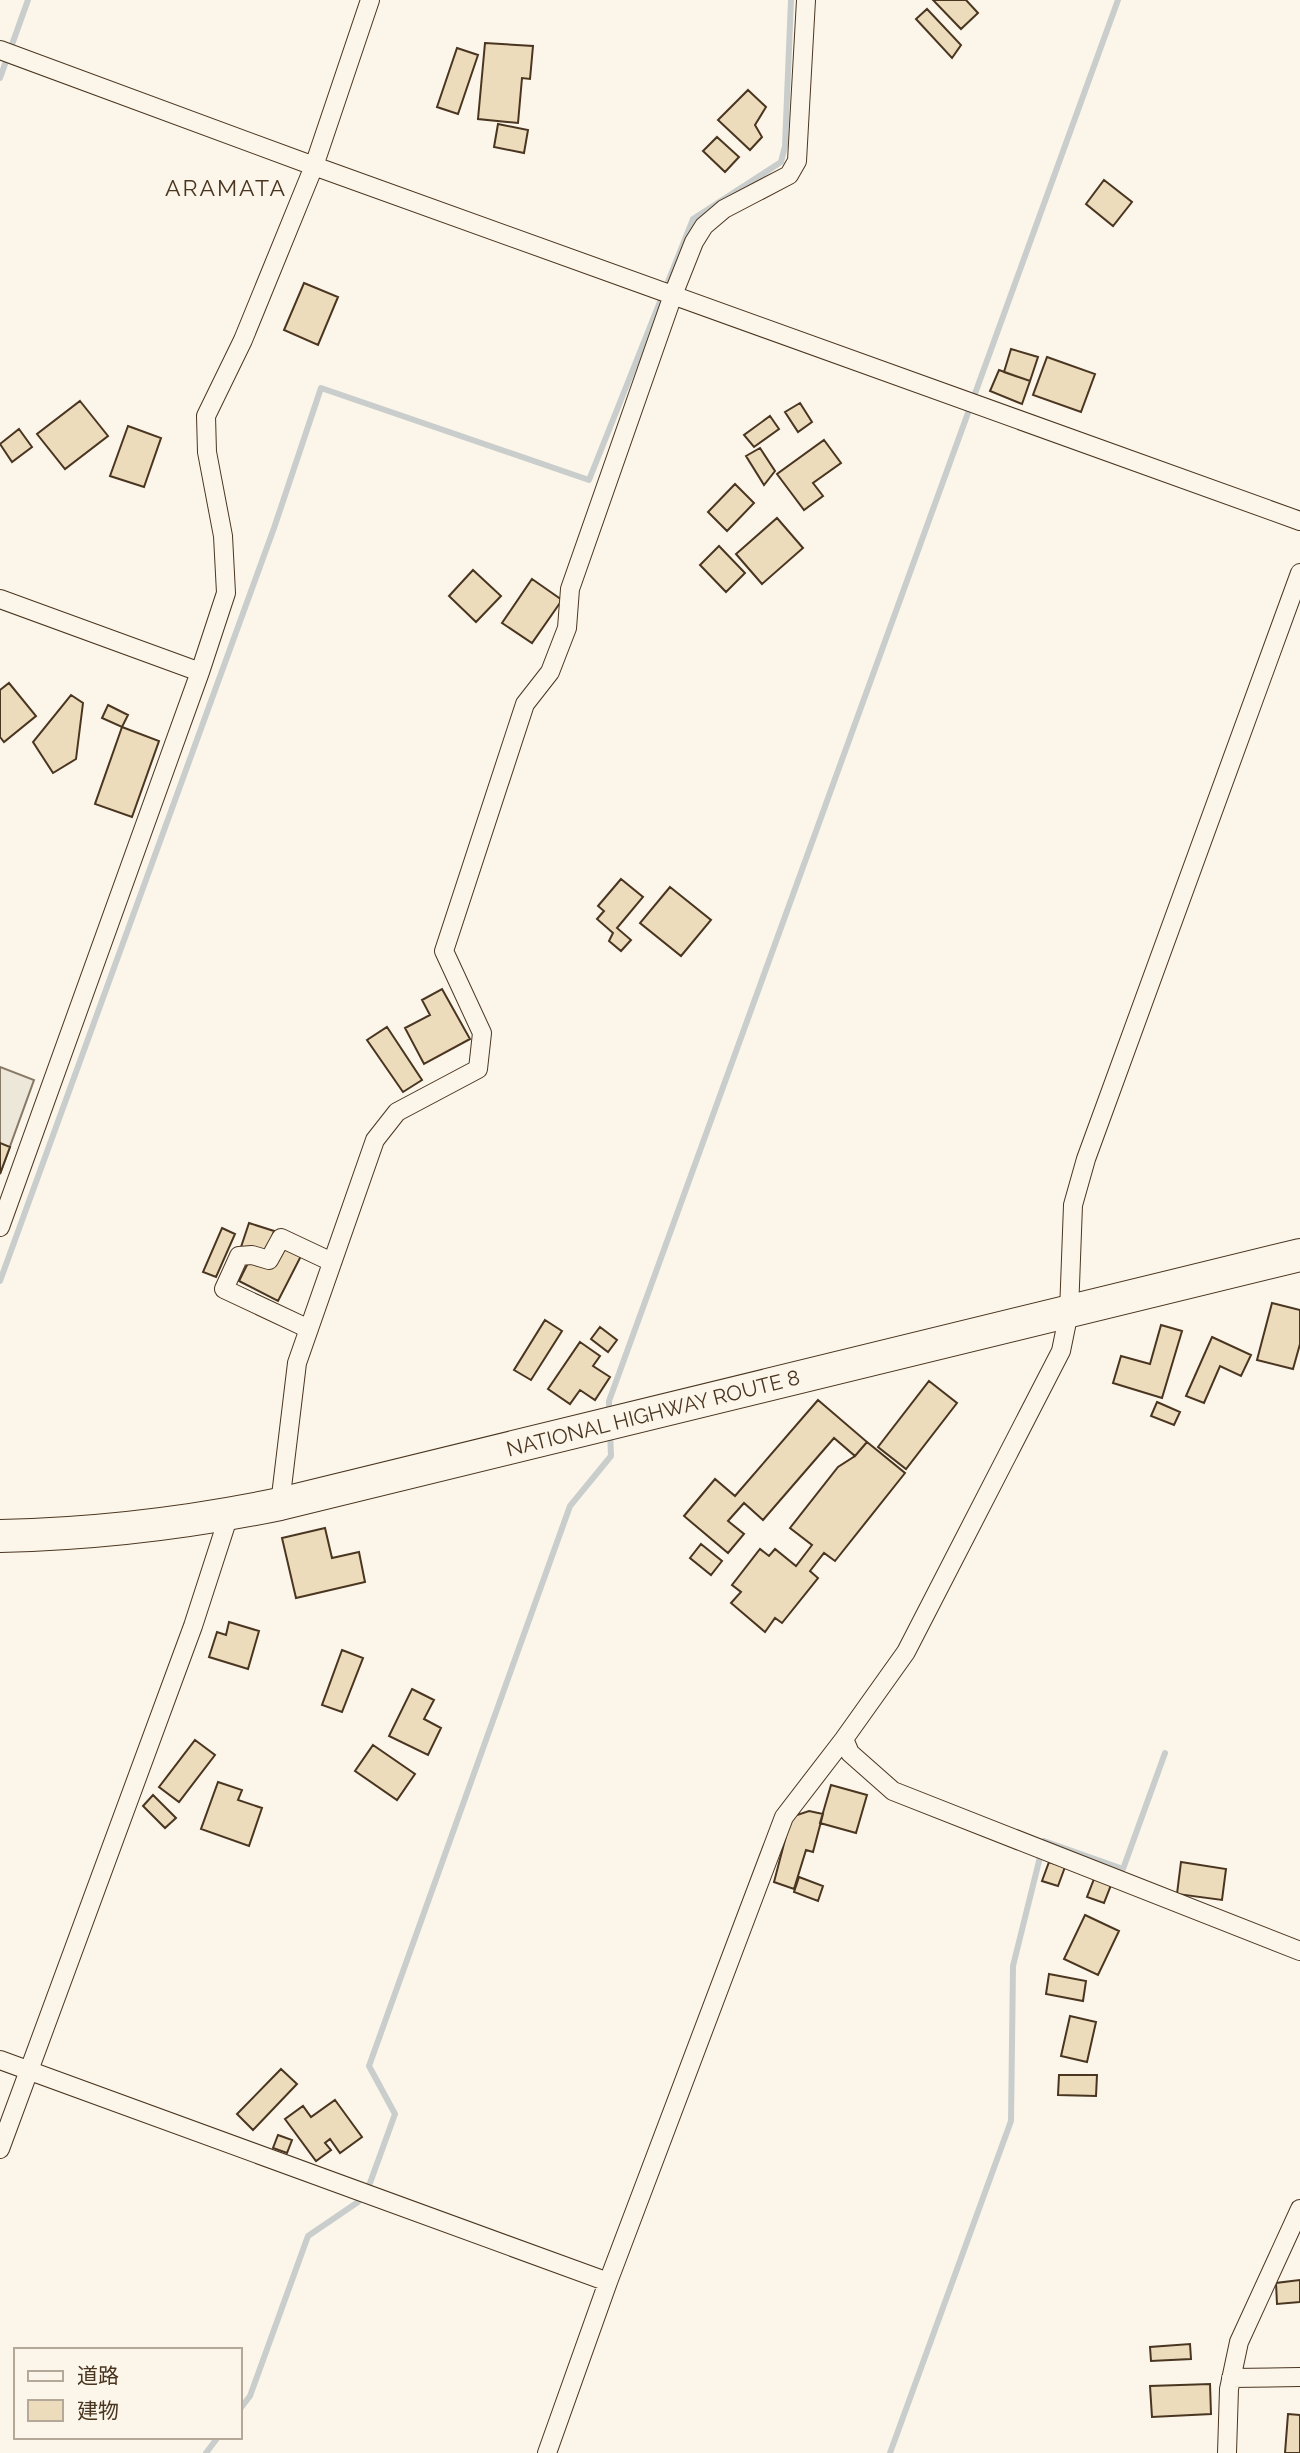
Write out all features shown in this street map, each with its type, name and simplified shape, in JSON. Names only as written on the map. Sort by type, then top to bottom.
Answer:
[{"type":"highway","name":"NATIONAL HIGHWAY ROUTE 8","points":[[0,1536],[122,1529],[229,1515],[280,1504],[1300,1255]]},
{"type":"street","points":[[0,1227],[226,593],[223,536],[207,452],[206,416],[243,340],[314,166],[370,0]]},
{"type":"street","points":[[280,1504],[297,1363],[375,1140],[397,1112],[478,1069],[482,1034],[444,951],[525,704],[550,672],[567,628],[570,589],[673,295],[694,242],[704,226],[724,209],[789,176],[797,161],[806,0]]},
{"type":"street","points":[[0,50],[314,166],[1300,521]]},
{"type":"street","points":[[547,2453],[608,2282],[783,1817],[844,1739],[906,1652],[1061,1351],[1069,1312],[1073,1205],[1086,1158],[1293,610],[1300,573]]},
{"type":"street","points":[[0,598],[200,672]]},
{"type":"street","points":[[309,1329],[224,1289],[239,1256],[252,1255],[269,1260],[281,1238],[332,1262]]},
{"type":"street","points":[[0,2149],[193,1626],[229,1515]]},
{"type":"street","points":[[844,1739],[850,1753],[893,1791],[1300,1951]]},
{"type":"street","points":[[0,2060],[608,2282]]},
{"type":"street","points":[[1227,2453],[1231,2378],[1239,2342],[1300,2209]]},
{"type":"street","points":[[1231,2378],[1300,2377]]},
{"type":"shaded area","points":[[0,1067],[34,1080],[0,1174]]},
{"type":"building","points":[[933,0],[966,0],[978,13],[961,29]]},
{"type":"building","points":[[927,9],[961,45],[952,58],[916,19]]},
{"type":"building","points":[[485,43],[533,46],[530,79],[522,78],[518,123],[478,119]]},
{"type":"building","points":[[457,48],[478,55],[458,114],[437,107]]},
{"type":"building","points":[[748,90],[766,107],[755,125],[762,137],[750,150],[718,120]]},
{"type":"building","points":[[498,124],[528,130],[524,153],[494,147]]},
{"type":"building","points":[[717,137],[739,157],[725,172],[703,151]]},
{"type":"building","points":[[1104,180],[1132,202],[1113,226],[1086,204]]},
{"type":"building","points":[[304,283],[338,297],[318,345],[284,330]]},
{"type":"building","points":[[1011,349],[1038,357],[1030,381],[1004,372]]},
{"type":"building","points":[[1047,357],[1095,374],[1081,412],[1033,395]]},
{"type":"building","points":[[999,370],[1030,381],[1022,404],[990,391]]},
{"type":"building","points":[[80,401],[108,436],[65,469],[37,434]]},
{"type":"building","points":[[800,403],[812,422],[798,432],[785,412]]},
{"type":"building","points":[[770,416],[779,429],[754,447],[744,435]]},
{"type":"building","points":[[128,426],[161,438],[144,487],[110,476]]},
{"type":"building","points":[[19,429],[32,447],[12,462],[0,444]]},
{"type":"building","points":[[824,440],[841,463],[813,483],[823,496],[804,510],[777,474]]},
{"type":"building","points":[[760,448],[775,471],[764,485],[746,456]]},
{"type":"building","points":[[735,484],[754,503],[727,531],[708,512]]},
{"type":"building","points":[[777,518],[803,548],[762,584],[736,554]]},
{"type":"building","points":[[719,546],[745,573],[726,592],[700,565]]},
{"type":"building","points":[[473,570],[501,596],[476,622],[449,596]]},
{"type":"building","points":[[532,579],[562,600],[532,643],[502,623]]},
{"type":"building","points":[[9,683],[36,716],[4,742],[0,737],[0,690]]},
{"type":"building","points":[[71,695],[83,703],[76,759],[53,773],[33,742]]},
{"type":"building","points":[[108,705],[128,715],[122,727],[102,718]]},
{"type":"building","points":[[122,727],[159,741],[132,817],[95,804]]},
{"type":"building","points":[[621,879],[643,897],[617,928],[631,940],[621,951],[609,941],[613,933],[597,919],[604,911],[598,906]]},
{"type":"building","points":[[670,887],[711,920],[681,956],[640,923]]},
{"type":"building","points":[[442,989],[470,1039],[424,1064],[405,1028],[430,1015],[422,1000]]},
{"type":"building","points":[[387,1027],[422,1080],[403,1092],[367,1040]]},
{"type":"building","points":[[0,1143],[10,1147],[0,1174]]},
{"type":"building","points":[[249,1223],[274,1231],[265,1258],[240,1250]]},
{"type":"building","points":[[222,1228],[235,1234],[216,1277],[203,1272]]},
{"type":"building","points":[[284,1247],[301,1256],[278,1301],[239,1281],[252,1255]]},
{"type":"building","points":[[1272,1303],[1300,1310],[1300,1344],[1293,1369],[1257,1360]]},
{"type":"building","points":[[545,1320],[562,1331],[531,1380],[514,1370]]},
{"type":"building","points":[[1161,1325],[1182,1331],[1162,1398],[1113,1383],[1121,1356],[1150,1364]]},
{"type":"building","points":[[600,1327],[617,1340],[608,1352],[591,1339]]},
{"type":"building","points":[[1212,1337],[1251,1355],[1241,1376],[1220,1366],[1204,1403],[1186,1396]]},
{"type":"building","points":[[580,1342],[600,1356],[593,1366],[610,1377],[595,1400],[580,1390],[570,1404],[548,1389]]},
{"type":"building","points":[[929,1381],[957,1403],[906,1469],[878,1447]]},
{"type":"building","points":[[818,1400],[867,1442],[855,1456],[834,1438],[763,1520],[744,1503],[728,1521],[744,1534],[728,1553],[684,1516],[715,1479],[735,1496]]},
{"type":"building","points":[[1157,1402],[1180,1412],[1174,1425],[1151,1416]]},
{"type":"building","points":[[867,1442],[905,1473],[835,1561],[824,1553],[810,1571],[818,1578],[782,1623],[775,1618],[765,1632],[731,1603],[741,1592],[732,1585],[760,1549],[769,1556],[775,1549],[796,1566],[812,1545],[790,1528],[838,1467],[855,1456]]},
{"type":"building","points":[[325,1528],[332,1558],[359,1552],[365,1582],[296,1598],[282,1538]]},
{"type":"building","points":[[701,1544],[722,1561],[711,1575],[690,1558]]},
{"type":"building","points":[[229,1622],[259,1631],[248,1669],[209,1657],[217,1632],[226,1635]]},
{"type":"building","points":[[342,1650],[363,1658],[342,1712],[322,1705]]},
{"type":"building","points":[[412,1689],[434,1700],[424,1719],[441,1728],[428,1755],[389,1736]]},
{"type":"building","points":[[195,1740],[215,1755],[179,1802],[159,1787]]},
{"type":"building","points":[[373,1745],[415,1774],[397,1800],[355,1771]]},
{"type":"building","points":[[218,1782],[242,1790],[238,1800],[262,1808],[249,1846],[201,1829]]},
{"type":"building","points":[[831,1785],[867,1795],[856,1833],[820,1823]]},
{"type":"building","points":[[153,1795],[176,1818],[165,1828],[143,1806]]},
{"type":"building","points":[[809,1811],[823,1814],[813,1852],[806,1850],[794,1889],[774,1882],[791,1817]]},
{"type":"building","points":[[1049,1862],[1065,1867],[1058,1886],[1042,1881]]},
{"type":"building","points":[[1181,1862],[1226,1869],[1222,1900],[1177,1894]]},
{"type":"building","points":[[799,1877],[823,1886],[818,1901],[794,1892]]},
{"type":"building","points":[[1094,1879],[1111,1885],[1104,1903],[1087,1897]]},
{"type":"building","points":[[1085,1915],[1119,1931],[1098,1975],[1064,1959]]},
{"type":"building","points":[[1049,1974],[1086,1981],[1083,2001],[1046,1994]]},
{"type":"building","points":[[1070,2016],[1096,2022],[1087,2062],[1061,2056]]},
{"type":"building","points":[[281,2069],[297,2084],[253,2130],[237,2114]]},
{"type":"building","points":[[1059,2075],[1097,2075],[1096,2096],[1058,2095]]},
{"type":"building","points":[[335,2100],[362,2137],[340,2153],[330,2139],[325,2143],[331,2150],[316,2161],[285,2119],[303,2106],[311,2117]]},
{"type":"building","points":[[278,2135],[292,2140],[287,2153],[273,2148]]},
{"type":"building","points":[[1300,2280],[1300,2302],[1277,2304],[1276,2283]]},
{"type":"building","points":[[1190,2344],[1191,2359],[1151,2361],[1150,2347]]},
{"type":"building","points":[[1210,2384],[1211,2414],[1152,2417],[1150,2386]]},
{"type":"building","points":[[1288,2414],[1300,2415],[1300,2453],[1285,2453]]},
{"type":"waterway","points":[[0,78],[28,0]]},
{"type":"waterway","points":[[0,1281],[274,528],[321,388],[589,480],[693,219],[781,162],[785,146],[791,0]]},
{"type":"waterway","points":[[609,1413],[609,1401],[1118,0]]},
{"type":"waterway","points":[[242,2406],[250,2396],[308,2236],[358,2202],[370,2183],[395,2114],[369,2066],[570,1506],[611,1456],[610,1431]]},
{"type":"waterway","points":[[890,2453],[1011,2121],[1013,1966],[1044,1841],[1123,1869],[1165,1753]]},
{"type":"waterway","points":[[206,2453],[216,2439]]},
{"type":"district","name":"ARAMATA","points":[[226,187]]}]
